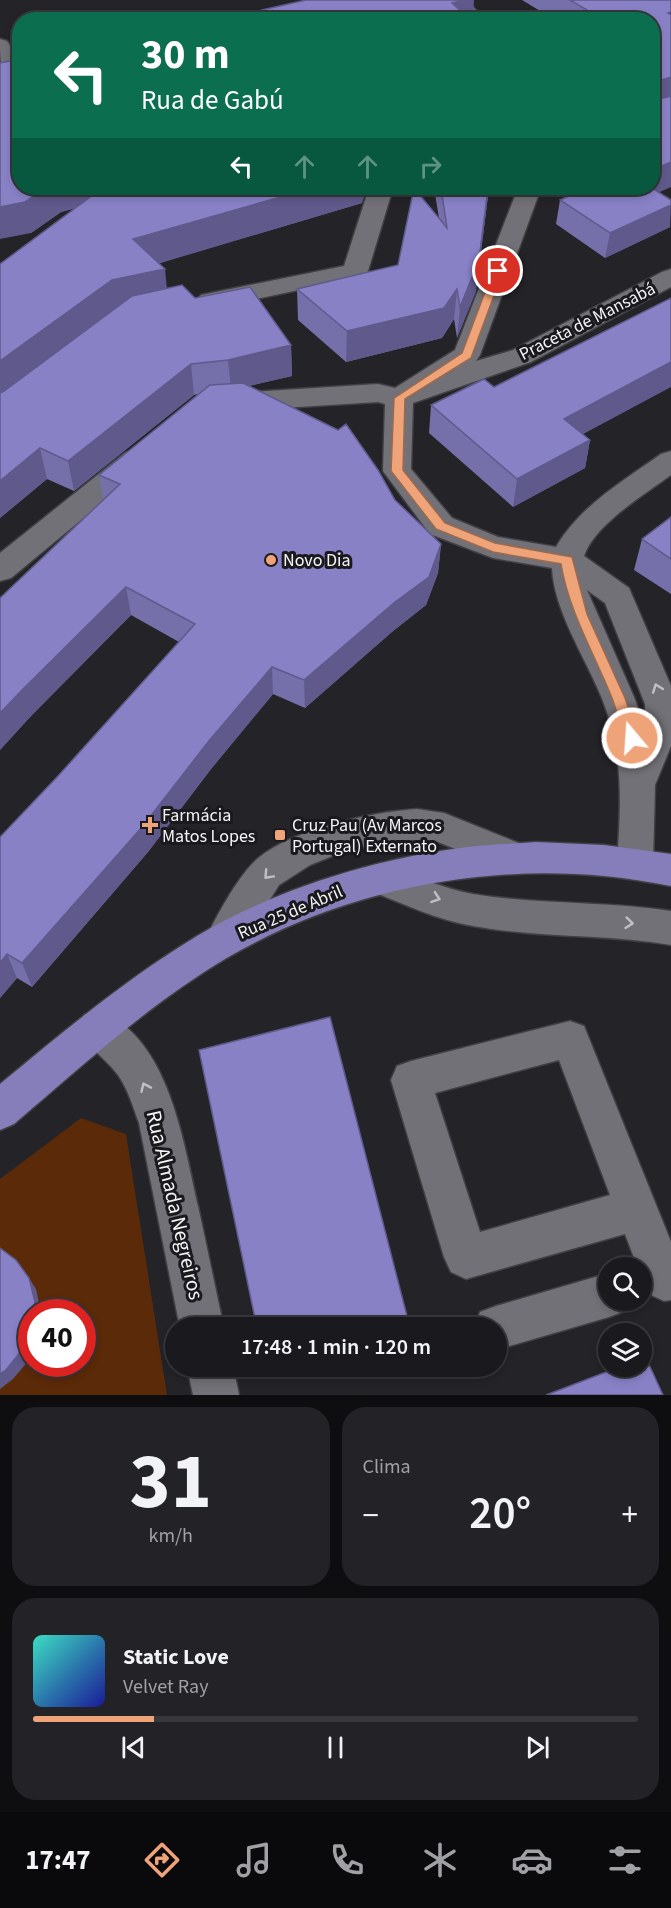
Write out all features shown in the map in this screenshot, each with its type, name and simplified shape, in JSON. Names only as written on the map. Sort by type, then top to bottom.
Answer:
[{"type":"main road","name":"Rua 25 de Abril","points":[[0,1110],[156,983],[225,940],[322,894],[426,868],[518,859],[568,857],[635,863],[671,870]]},
{"type":"street","points":[[454,0],[467,12]]},
{"type":"street","points":[[0,45],[11,76]]},
{"type":"street","points":[[184,306],[355,271],[379,195]]},
{"type":"street","points":[[205,403],[378,393],[399,398],[467,355],[526,195]]},
{"type":"street","name":"Praceta de Mansabá","points":[[399,398],[522,356],[671,277]]},
{"type":"street","points":[[399,398],[397,471],[441,526],[493,547],[567,560]]},
{"type":"street","points":[[0,570],[152,447]]},
{"type":"street","points":[[635,863],[639,783],[632,738],[618,698],[581,614],[571,584],[567,560],[575,542],[592,521],[671,461]]},
{"type":"street","points":[[225,940],[267,873],[293,855],[348,835],[403,824],[431,824],[518,859]]},
{"type":"street","points":[[381,879],[470,910],[524,917],[602,920],[671,928]]},
{"type":"street","name":"Rua Almada Negreiros","points":[[98,1028],[132,1061],[145,1084],[159,1123],[200,1317]]},
{"type":"street","points":[[637,1209],[466,1257],[411,1080],[570,1039],[637,1209],[659,1281]]},
{"type":"street","points":[[507,1325],[598,1298]]},
{"type":"street","points":[[212,1377],[216,1395]]},
{"type":"shaded area","points":[[81,1118],[126,1134],[167,1395],[0,1395],[0,1179]]},
{"type":"building","points":[[306,0],[465,0],[452,3],[462,12],[264,12],[262,10]]},
{"type":"building","points":[[570,0],[671,0],[671,12],[668,13],[671,15],[671,77],[660,80],[660,12],[590,12]]},
{"type":"building","points":[[12,61],[12,195],[36,195],[25,202],[0,207],[0,63]]},
{"type":"building","points":[[671,96],[671,162],[660,167],[660,99]]},
{"type":"building","points":[[660,193],[671,200],[671,205],[610,233],[560,200],[571,195],[660,195]]},
{"type":"building","points":[[93,195],[287,195],[133,239],[165,269],[112,280],[0,361],[0,264]]},
{"type":"building","points":[[413,195],[420,195],[447,228],[442,195],[487,195],[479,260],[460,307],[457,289],[444,308],[347,331],[297,289],[398,265]]},
{"type":"building","points":[[182,285],[195,298],[250,287],[291,345],[228,360],[191,364],[68,461],[40,448],[0,481],[0,393],[132,296]]},
{"type":"building","points":[[671,298],[671,362],[564,419],[590,440],[517,479],[431,405],[484,379],[494,387]]},
{"type":"building","points":[[243,383],[338,430],[346,424],[378,470],[395,500],[441,544],[429,577],[395,602],[304,680],[272,667],[208,742],[143,826],[22,963],[7,954],[0,963],[0,837],[195,624],[126,587],[0,713],[0,598],[120,484],[99,475],[210,385]]},
{"type":"building","points":[[671,517],[671,559],[642,539]]},
{"type":"building","points":[[330,1017],[407,1316],[255,1317],[199,1050]]},
{"type":"building","points":[[0,1248],[16,1260],[29,1278],[34,1299],[18,1299],[18,1355],[0,1374]]},
{"type":"building","points":[[652,1371],[663,1395],[546,1395],[598,1375],[598,1377],[652,1377]]},
{"type":"place","name":"Novo Dia","points":[[271,560]]},
{"type":"place","name":"Farmácia Matos Lopes","points":[[150,825]]},
{"type":"place","name":"Cruz Pau (Av Marcos Portugal) Externato","points":[[280,835]]},
{"type":"route","points":[[498,271],[467,355],[399,398],[397,471],[441,526],[493,547],[567,560],[571,584],[581,614],[618,698],[632,738]]}]
